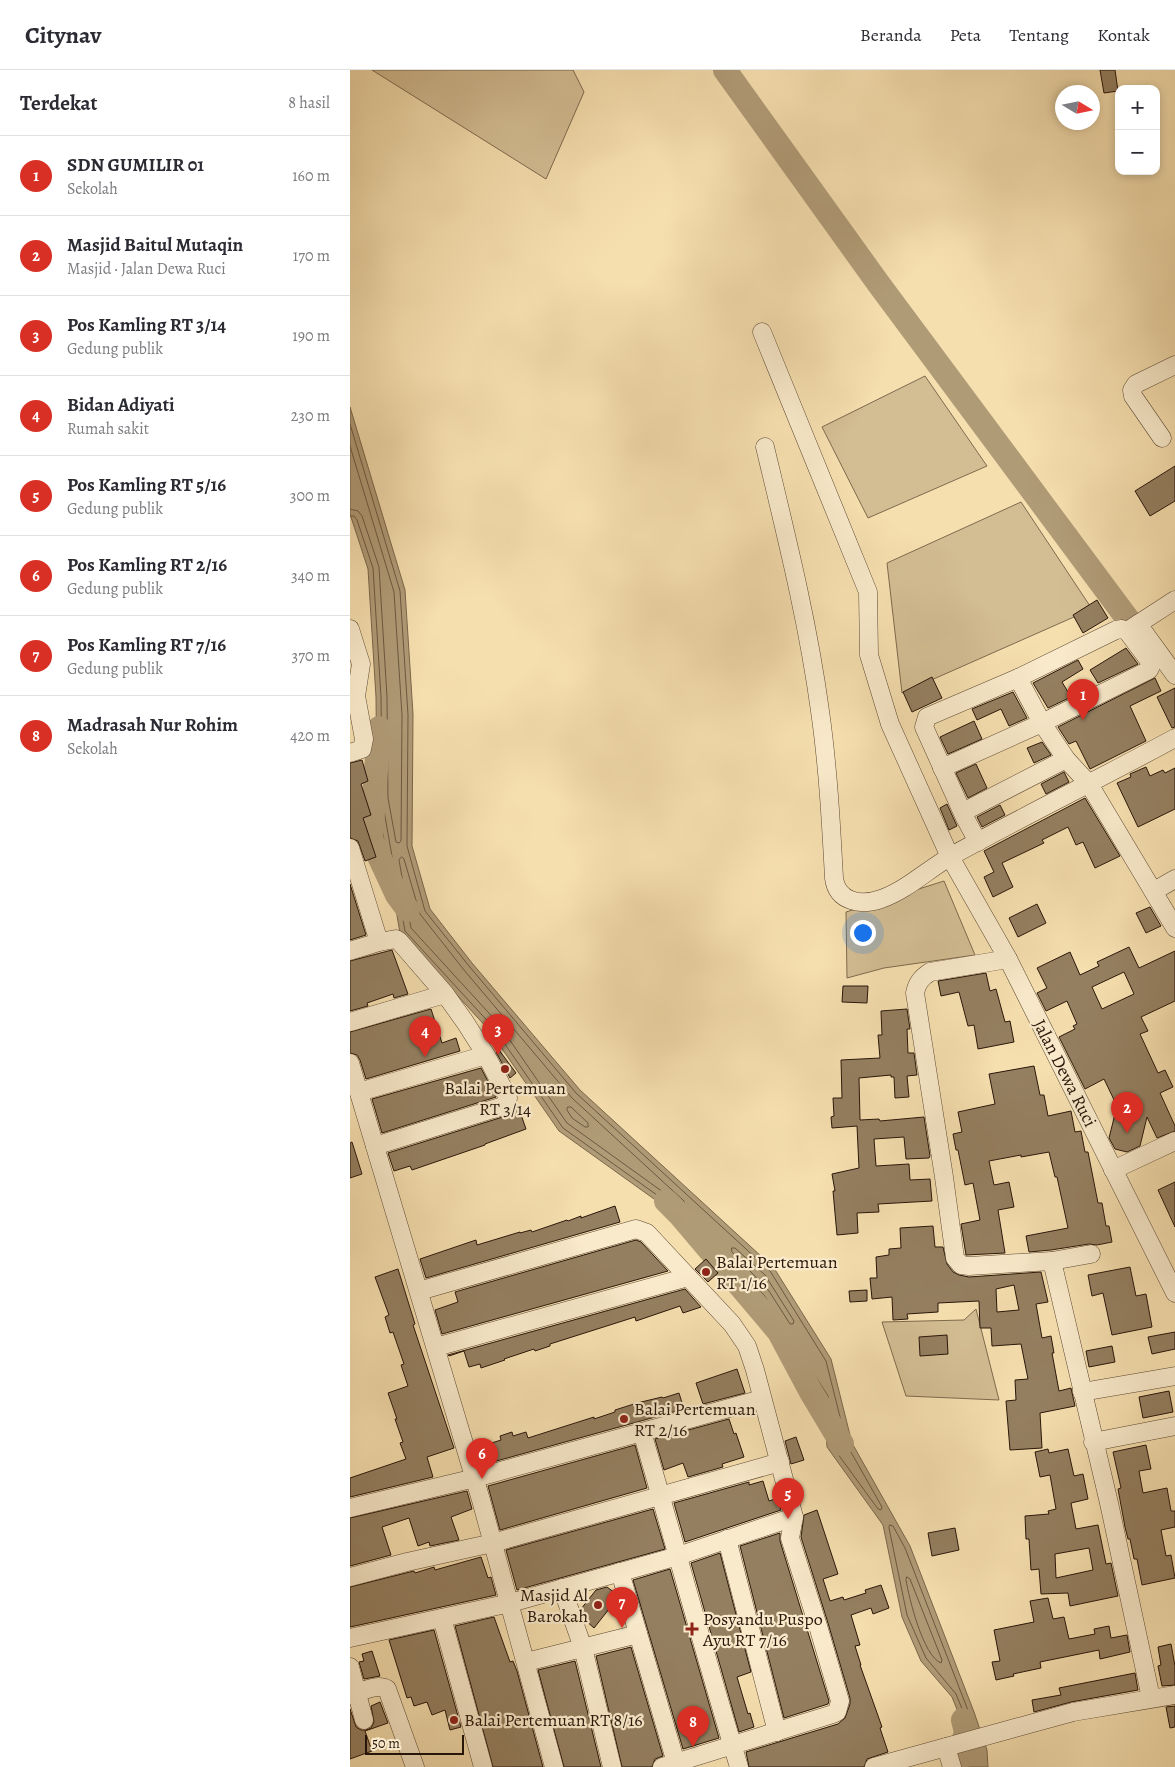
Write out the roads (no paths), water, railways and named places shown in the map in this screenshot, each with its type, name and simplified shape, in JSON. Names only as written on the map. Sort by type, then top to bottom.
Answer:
[{"type":"street","name":"Jalan Dewa Ruci","points":[[762,332],[868,592],[868,655],[890,724],[950,857],[1008,959],[1175,1293]]},
{"type":"street","points":[[1164,437],[1133,396],[1132,390],[1136,384],[1175,365]]},
{"type":"street","points":[[765,447],[802,605],[820,711],[829,785],[834,878],[837,892],[845,898],[870,901],[881,899],[899,890],[950,857],[1175,738]]},
{"type":"street","points":[[978,842],[924,727],[927,717],[1018,678],[1116,630],[1133,627],[1175,600]]},
{"type":"street","points":[[1133,627],[1172,667]]},
{"type":"street","points":[[942,768],[1108,692],[1151,668],[1151,664],[1133,627]]},
{"type":"street","points":[[350,629],[361,664],[353,697],[363,744],[362,748],[350,753]]},
{"type":"street","points":[[1018,678],[1042,723],[1066,759],[1088,784],[1175,928]]},
{"type":"street","points":[[963,812],[1066,759]]},
{"type":"street","points":[[350,848],[379,942]]},
{"type":"street","points":[[1154,891],[1175,879]]},
{"type":"street","points":[[350,951],[379,942],[399,940],[445,994],[465,1022],[486,1055],[508,1098],[506,1105],[376,1146]]},
{"type":"street","points":[[1008,959],[930,972],[920,980],[915,993],[955,1258],[961,1265],[969,1266],[1052,1261],[1091,1254]]},
{"type":"street","points":[[350,1022],[445,994]]},
{"type":"street","points":[[359,1092],[486,1055]]},
{"type":"street","points":[[350,1063],[475,1478],[554,1767]]},
{"type":"street","points":[[1114,1170],[1175,1141]]},
{"type":"street","points":[[419,1291],[636,1228],[647,1233],[732,1324],[747,1346],[794,1517],[790,1538],[840,1700],[837,1712],[669,1765],[638,1634],[620,1572]]},
{"type":"street","points":[[1052,1261],[1109,1503],[1151,1698]]},
{"type":"street","points":[[436,1347],[688,1278]]},
{"type":"street","points":[[1082,1392],[1175,1376]]},
{"type":"street","points":[[350,1508],[475,1478],[762,1398]]},
{"type":"street","points":[[1094,1442],[1175,1426]]},
{"type":"street","points":[[642,1432],[661,1494],[709,1671],[739,1767]]},
{"type":"street","points":[[350,1577],[406,1562],[493,1543],[661,1494],[780,1462]]},
{"type":"street","points":[[350,1638],[510,1603],[678,1556],[794,1517]]},
{"type":"street","points":[[727,1539],[777,1732]]},
{"type":"street","points":[[562,1588],[583,1648],[612,1767]]},
{"type":"street","points":[[442,1618],[483,1767]]},
{"type":"street","points":[[526,1662],[638,1634]]},
{"type":"street","points":[[350,1667],[354,1694],[364,1720]]},
{"type":"street","points":[[354,1694],[377,1687],[387,1689],[415,1767]]},
{"type":"street","points":[[874,1767],[1073,1712],[1175,1695]]},
{"type":"street","points":[[948,1746],[952,1767]]},
{"type":"water","points":[[350,407],[405,590],[413,714],[412,846],[430,909],[472,963],[580,1090],[774,1268],[831,1359],[852,1443],[910,1546],[974,1712],[987,1750],[988,1767],[968,1767],[962,1722],[952,1697],[921,1661],[902,1617],[883,1525],[827,1447],[824,1398],[760,1298],[696,1229],[559,1131],[489,1030],[400,933],[377,799],[376,697],[368,569],[350,514]]},
{"type":"waterway","points":[[725,70],[878,283],[1147,645]]},
{"type":"waterway","points":[[379,728],[371,839],[397,895],[408,910]]},
{"type":"waterway","points":[[666,1201],[779,1332],[811,1392],[842,1444]]},
{"type":"waterway","points":[[956,1767],[966,1732],[963,1720]]},
{"type":"place","name":"SDN GUMILIR 01","points":[[1083,720]]},
{"type":"place","name":"Pos Kamling RT 3/14","points":[[498,1055]]},
{"type":"place","name":"Bidan Adiyati","points":[[425,1057]]},
{"type":"place","name":"Balai Pertemuan RT 3/14","points":[[505,1069]]},
{"type":"place","name":"Masjid Baitul Mutaqin","points":[[1127,1133]]},
{"type":"place","name":"Balai Pertemuan RT 1/16","points":[[706,1272]]},
{"type":"place","name":"Balai Pertemuan RT 2/16","points":[[624,1419]]},
{"type":"place","name":"Pos Kamling RT 2/16","points":[[482,1479]]},
{"type":"place","name":"Pos Kamling RT 5/16","points":[[788,1519]]},
{"type":"place","name":"Masjid Al Barokah","points":[[598,1605]]},
{"type":"place","name":"Pos Kamling RT 7/16","points":[[622,1628]]},
{"type":"place","name":"Posyandu Puspo Ayu RT 7/16","points":[[692,1629]]},
{"type":"place","name":"Balai Pertemuan RT 8/16","points":[[454,1720]]},
{"type":"place","name":"Madrasah Nur Rohim","points":[[693,1747]]}]
